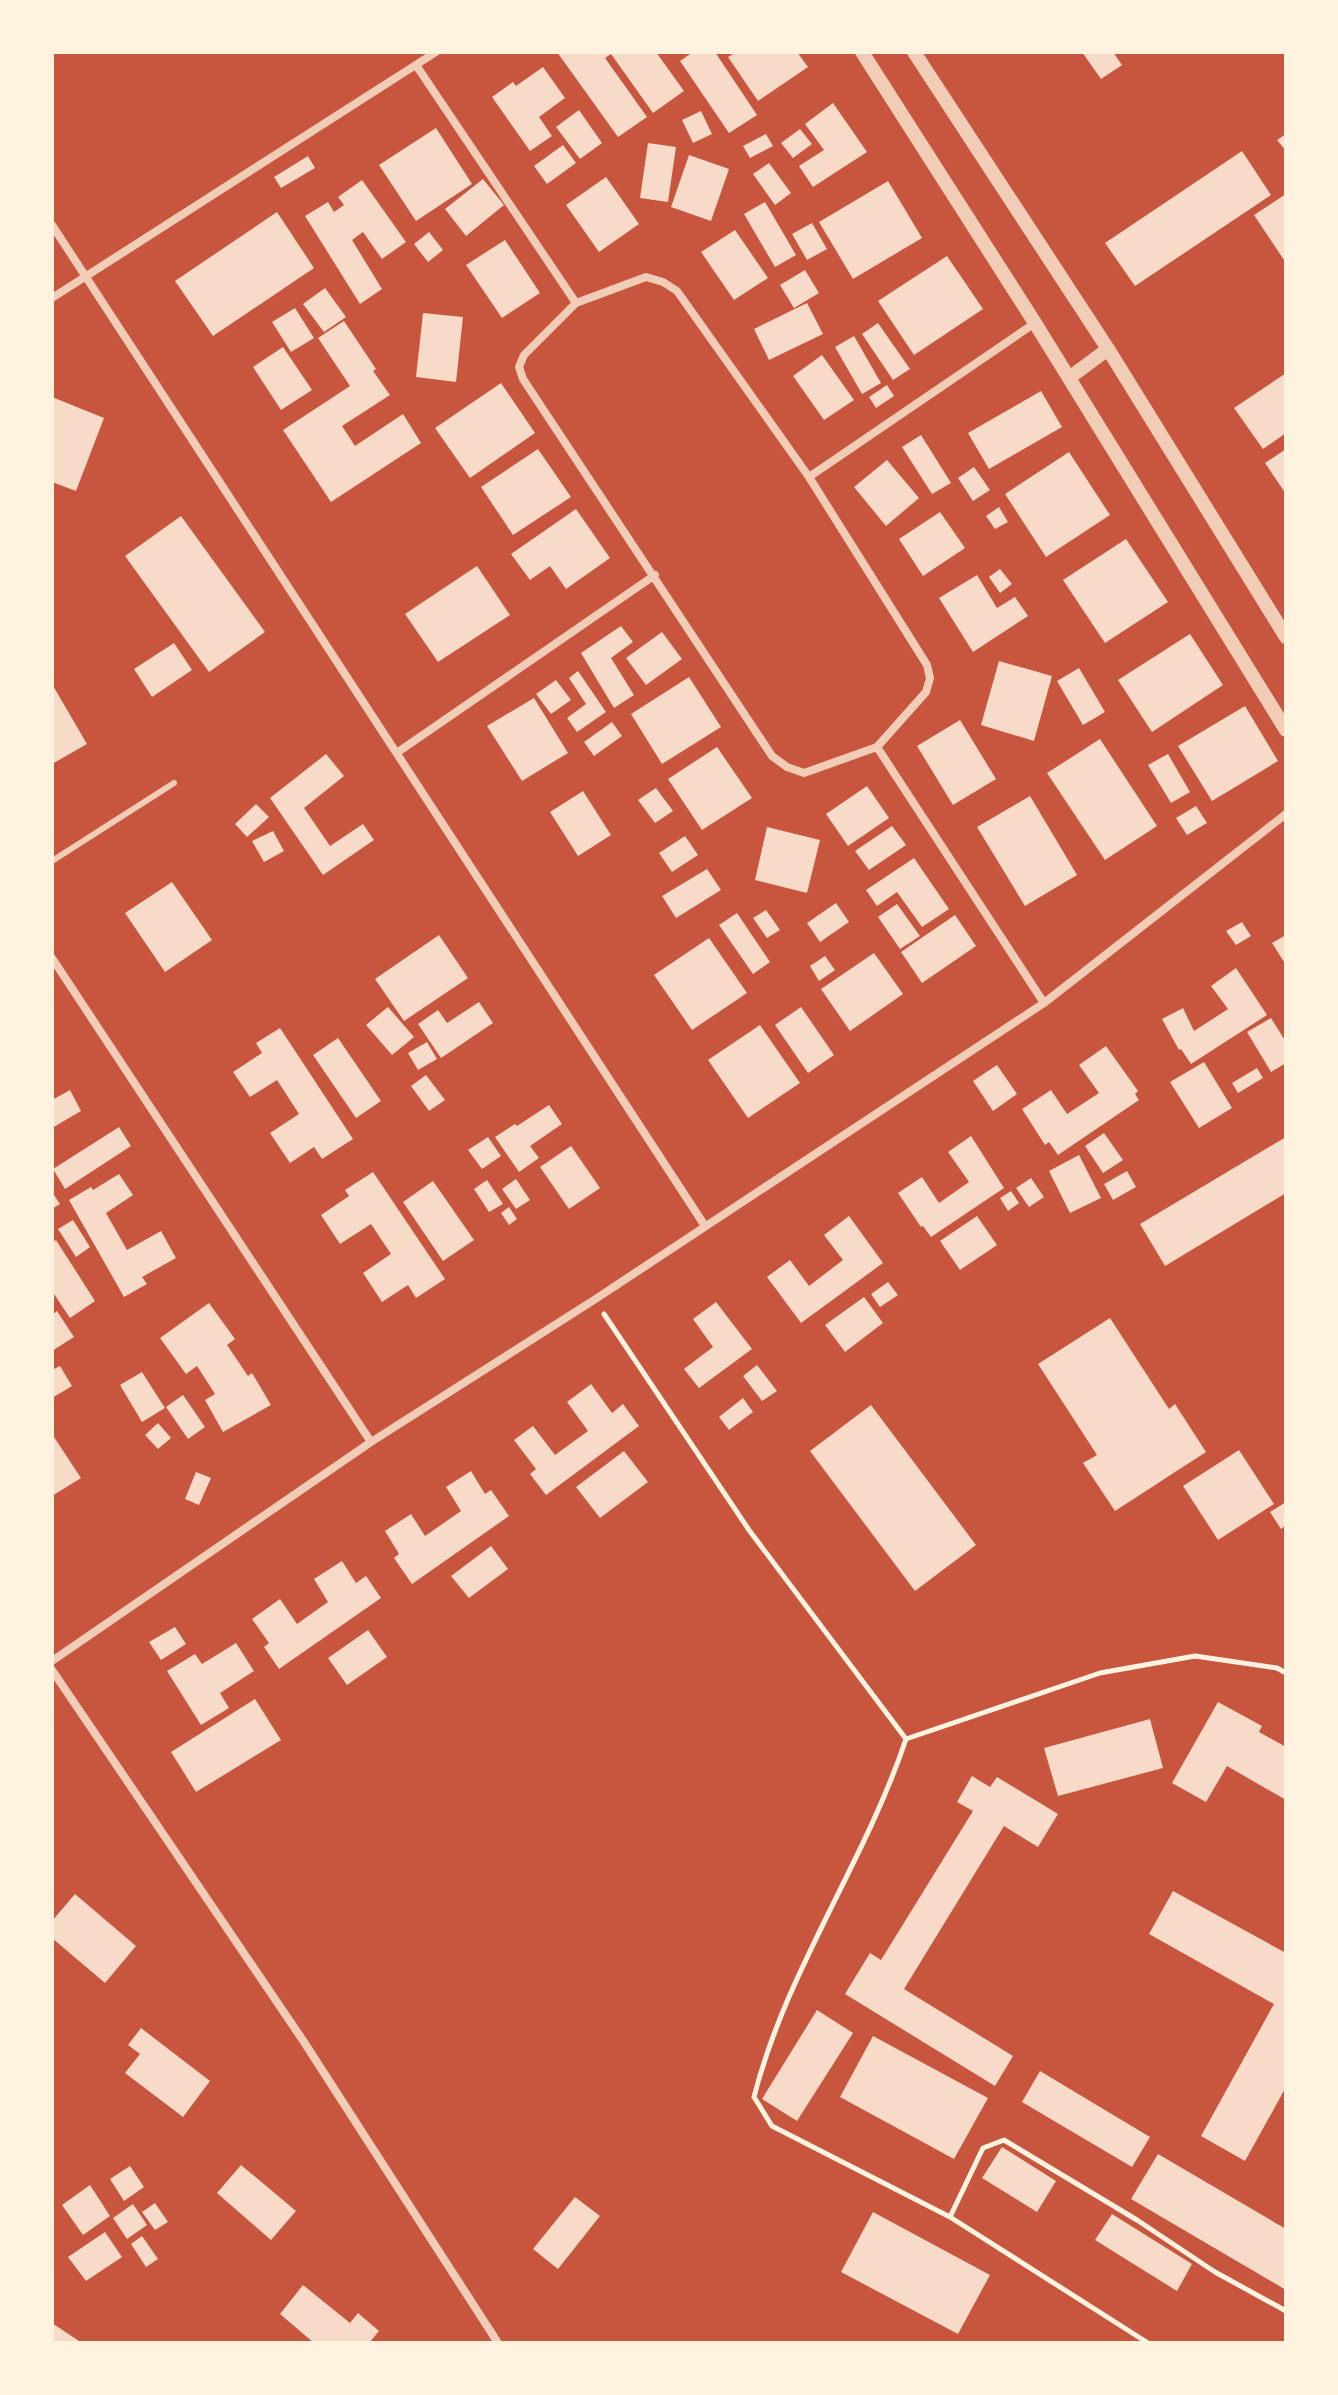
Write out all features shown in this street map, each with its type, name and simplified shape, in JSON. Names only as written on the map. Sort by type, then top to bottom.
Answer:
[{"type":"street","points":[[52,298],[436,52]]},
{"type":"street","points":[[862,52],[1035,323],[1286,730]]},
{"type":"street","points":[[914,52],[1108,349],[1286,637]]},
{"type":"street","points":[[416,65],[576,303]]},
{"type":"street","points":[[52,225],[705,1226]]},
{"type":"street","points":[[646,277],[663,282],[677,291],[809,477],[927,665],[930,678],[926,692],[877,747],[804,773],[787,767],[772,756],[523,379],[519,367],[524,355],[576,303],[646,277]]},
{"type":"street","points":[[809,477],[1035,323]]},
{"type":"street","points":[[1069,378],[1108,349]]},
{"type":"street","points":[[398,752],[655,575]]},
{"type":"street","points":[[877,747],[1044,1003]]},
{"type":"street","points":[[52,1661],[371,1442],[594,1300],[1044,1003],[1286,814]]},
{"type":"street","points":[[52,958],[371,1442]]},
{"type":"street","points":[[52,1670],[304,2042],[498,2343]]},
{"type":"lane","points":[[52,861],[174,783]]},
{"type":"path","points":[[594,1300],[749,1530],[906,1739]]},
{"type":"path","points":[[906,1739],[1100,1673],[1195,1656],[1277,1668],[1286,1673]]},
{"type":"path","points":[[906,1739],[890,1789],[826,1917],[766,2051],[754,2097],[772,2126],[950,2217],[1148,2343]]},
{"type":"path","points":[[950,2217],[983,2148],[1004,2140],[1137,2220],[1215,2272],[1286,2311]]},
{"type":"building","points":[[557,52],[656,52],[684,91],[653,113],[611,54],[605,58],[647,117],[618,137]]},
{"type":"building","points":[[693,52],[715,52],[757,115],[729,133],[680,61]]},
{"type":"building","points":[[737,52],[797,52],[808,67],[758,101],[728,57]]},
{"type":"building","points":[[1082,52],[1113,52],[1122,65],[1101,79]]},
{"type":"building","points":[[543,67],[565,98],[539,117],[552,136],[530,151],[492,97],[513,82],[516,86]]},
{"type":"building","points":[[833,103],[867,152],[813,187],[799,166],[824,150],[805,124]]},
{"type":"building","points":[[579,110],[602,143],[580,159],[556,127]]},
{"type":"building","points":[[701,111],[712,134],[693,143],[682,120]]},
{"type":"building","points":[[436,128],[472,184],[416,221],[379,165]]},
{"type":"building","points":[[800,129],[812,144],[793,158],[781,143]]},
{"type":"building","points":[[766,134],[773,146],[750,158],[743,146]]},
{"type":"building","points":[[1286,134],[1286,151],[1277,140]]},
{"type":"building","points":[[648,143],[676,147],[668,202],[640,198]]},
{"type":"building","points":[[563,145],[576,163],[547,184],[534,166]]},
{"type":"building","points":[[1242,151],[1271,195],[1135,286],[1105,243]]},
{"type":"building","points":[[689,155],[729,169],[711,221],[671,207]]},
{"type":"building","points":[[308,156],[315,168],[281,188],[274,177]]},
{"type":"building","points":[[769,163],[791,193],[775,205],[753,174]]},
{"type":"building","points":[[606,177],[639,224],[599,252],[566,205]]},
{"type":"building","points":[[483,179],[504,205],[466,236],[445,209]]},
{"type":"building","points":[[362,180],[406,242],[382,259],[363,232],[352,240],[382,289],[360,304],[305,216],[328,202],[334,212],[344,205],[338,197]]},
{"type":"building","points":[[888,181],[922,238],[853,279],[819,222]]},
{"type":"building","points":[[1286,194],[1286,263],[1254,215]]},
{"type":"building","points":[[765,202],[796,255],[775,267],[744,214]]},
{"type":"building","points":[[277,212],[314,268],[213,336],[175,281]]},
{"type":"building","points":[[812,223],[827,249],[807,260],[792,234]]},
{"type":"building","points":[[735,230],[768,278],[734,300],[701,252]]},
{"type":"building","points":[[429,232],[443,250],[428,262],[414,244]]},
{"type":"building","points":[[505,240],[540,293],[502,318],[466,265]]},
{"type":"building","points":[[947,256],[983,309],[914,355],[878,301]]},
{"type":"building","points":[[805,270],[819,293],[794,308],[780,285]]},
{"type":"building","points":[[325,288],[346,317],[324,332],[303,304]]},
{"type":"building","points":[[807,303],[823,334],[769,360],[754,329]]},
{"type":"building","points":[[295,308],[314,338],[291,352],[272,322]]},
{"type":"building","points":[[423,313],[463,317],[456,382],[416,377]]},
{"type":"building","points":[[344,321],[390,395],[342,426],[355,446],[403,414],[421,443],[331,502],[283,430],[350,386],[318,338]]},
{"type":"building","points":[[878,323],[910,369],[893,380],[862,334]]},
{"type":"building","points":[[854,336],[881,383],[862,394],[835,347]]},
{"type":"building","points":[[283,347],[312,390],[281,410],[253,367]]},
{"type":"building","points":[[822,355],[854,400],[824,420],[793,376]]},
{"type":"building","points":[[1286,373],[1286,433],[1263,449],[1234,408]]},
{"type":"building","points":[[501,383],[535,433],[470,478],[435,428]]},
{"type":"building","points":[[887,385],[894,396],[876,408],[869,397]]},
{"type":"building","points":[[1041,391],[1062,427],[989,469],[968,433]]},
{"type":"building","points":[[52,397],[104,418],[76,491],[52,482]]},
{"type":"building","points":[[921,435],[951,483],[932,494],[902,447]]},
{"type":"building","points":[[538,449],[571,497],[513,535],[481,487]]},
{"type":"building","points":[[1286,449],[1286,494],[1265,463]]},
{"type":"building","points":[[1069,452],[1110,515],[1046,557],[1005,494]]},
{"type":"building","points":[[887,460],[919,498],[886,526],[854,487]]},
{"type":"building","points":[[974,467],[990,490],[973,501],[958,478]]},
{"type":"building","points":[[999,507],[1008,522],[995,529],[986,516]]},
{"type":"building","points":[[576,509],[610,558],[566,589],[550,566],[530,580],[511,554]]},
{"type":"building","points":[[940,512],[965,548],[923,576],[899,539]]},
{"type":"building","points":[[181,516],[265,632],[209,672],[125,556]]},
{"type":"building","points":[[1126,539],[1168,602],[1105,643],[1063,580]]},
{"type":"building","points":[[477,566],[510,615],[438,662],[405,614]]},
{"type":"building","points":[[1000,569],[1012,584],[1000,593],[989,577]]},
{"type":"building","points":[[977,575],[997,608],[1015,597],[1028,616],[973,652],[939,598]]},
{"type":"building","points":[[621,626],[633,642],[611,658],[634,695],[614,708],[581,653]]},
{"type":"building","points":[[662,632],[682,659],[646,685],[626,658]]},
{"type":"building","points":[[1190,634],[1223,685],[1152,732],[1118,680]]},
{"type":"building","points":[[174,643],[192,670],[152,697],[134,669]]},
{"type":"building","points":[[999,661],[1052,676],[1034,741],[981,725]]},
{"type":"building","points":[[1079,668],[1105,712],[1083,725],[1057,681]]},
{"type":"building","points":[[578,671],[606,712],[577,732],[567,718],[586,704],[569,678]]},
{"type":"building","points":[[689,677],[721,727],[662,764],[631,714]]},
{"type":"building","points":[[556,680],[571,700],[551,714],[536,694]]},
{"type":"building","points":[[52,684],[87,744],[52,764]]},
{"type":"building","points":[[534,698],[568,753],[522,781],[487,726]]},
{"type":"building","points":[[1245,706],[1278,761],[1212,801],[1178,746]]},
{"type":"building","points":[[960,720],[996,779],[953,805],[917,746]]},
{"type":"building","points":[[612,722],[622,736],[594,756],[584,742]]},
{"type":"building","points":[[1100,739],[1157,826],[1105,860],[1047,773]]},
{"type":"building","points":[[717,747],[752,798],[702,830],[668,779]]},
{"type":"building","points":[[326,754],[344,776],[304,808],[330,846],[363,824],[374,840],[323,875],[270,798]]},
{"type":"building","points":[[1168,754],[1190,792],[1171,803],[1148,765]]},
{"type":"building","points":[[867,786],[889,818],[848,846],[826,814]]},
{"type":"building","points":[[656,788],[673,811],[655,823],[638,800]]},
{"type":"building","points":[[583,791],[611,835],[578,856],[550,812]]},
{"type":"building","points":[[1030,796],[1077,875],[1025,906],[977,827]]},
{"type":"building","points":[[256,804],[269,817],[247,837],[235,824]]},
{"type":"building","points":[[1196,806],[1207,823],[1187,835],[1176,818]]},
{"type":"building","points":[[892,826],[906,845],[869,870],[855,851]]},
{"type":"building","points":[[767,827],[820,840],[807,893],[755,880]]},
{"type":"building","points":[[273,831],[284,851],[264,862],[252,841]]},
{"type":"building","points":[[685,836],[698,855],[672,872],[659,853]]},
{"type":"building","points":[[914,858],[949,909],[922,927],[897,892],[877,906],[866,890]]},
{"type":"building","points":[[707,869],[721,890],[676,918],[662,896]]},
{"type":"building","points":[[172,882],[212,940],[165,972],[125,913]]},
{"type":"building","points":[[836,903],[849,922],[820,942],[807,923]]},
{"type":"building","points":[[897,904],[920,936],[900,949],[878,917]]},
{"type":"building","points":[[766,910],[780,930],[767,938],[753,918]]},
{"type":"building","points":[[737,913],[770,962],[753,974],[719,925]]},
{"type":"building","points":[[955,915],[976,946],[922,983],[901,952]]},
{"type":"building","points":[[1242,922],[1251,936],[1236,945],[1226,931]]},
{"type":"building","points":[[439,935],[468,978],[404,1021],[375,979]]},
{"type":"building","points":[[1286,935],[1286,965],[1272,943]]},
{"type":"building","points":[[709,938],[747,993],[692,1030],[654,975]]},
{"type":"building","points":[[874,953],[903,994],[850,1031],[821,989]]},
{"type":"building","points":[[825,956],[835,970],[819,981],[810,966]]},
{"type":"building","points":[[1236,968],[1267,1015],[1191,1064],[1179,1050],[1162,1019],[1183,1008],[1194,1031],[1228,1009],[1211,986]]},
{"type":"building","points":[[479,1002],[493,1023],[441,1058],[418,1024],[438,1010],[447,1023]]},
{"type":"building","points":[[388,1007],[414,1037],[392,1055],[366,1025]]},
{"type":"building","points":[[801,1007],[834,1055],[808,1073],[775,1025]]},
{"type":"building","points":[[1271,1018],[1286,1042],[1286,1063],[1271,1072],[1247,1032]]},
{"type":"building","points":[[760,1025],[800,1083],[748,1118],[708,1060]]},
{"type":"building","points":[[280,1028],[353,1139],[322,1159],[314,1147],[290,1163],[270,1133],[299,1114],[277,1080],[250,1097],[233,1072],[262,1053],[256,1043]]},
{"type":"building","points":[[338,1038],[381,1101],[356,1118],[313,1055]]},
{"type":"building","points":[[427,1042],[437,1059],[418,1070],[408,1053]]},
{"type":"building","points":[[1106,1046],[1138,1091],[1135,1094],[1139,1100],[1058,1155],[1049,1142],[1045,1145],[1022,1109],[1051,1090],[1067,1114],[1099,1093],[1079,1065]]},
{"type":"building","points":[[1204,1062],[1232,1108],[1199,1128],[1170,1082]]},
{"type":"building","points":[[997,1065],[1017,1094],[993,1111],[973,1081]]},
{"type":"building","points":[[1257,1068],[1263,1078],[1238,1093],[1232,1083]]},
{"type":"building","points":[[426,1075],[445,1100],[429,1111],[411,1086]]},
{"type":"building","points":[[70,1090],[81,1111],[52,1128],[52,1100]]},
{"type":"building","points":[[549,1105],[562,1124],[530,1146],[539,1158],[519,1172],[495,1137]]},
{"type":"building","points":[[119,1127],[131,1146],[65,1189],[53,1169]]},
{"type":"building","points":[[1104,1133],[1123,1160],[1103,1173],[1085,1146]]},
{"type":"building","points":[[971,1136],[1004,1188],[931,1237],[898,1193],[922,1177],[939,1203],[969,1182],[948,1152]]},
{"type":"building","points":[[488,1137],[501,1156],[482,1169],[468,1150]]},
{"type":"building","points":[[1286,1137],[1286,1193],[1165,1266],[1140,1224]]},
{"type":"building","points":[[571,1146],[600,1188],[569,1209],[540,1167]]},
{"type":"building","points":[[1079,1155],[1101,1198],[1070,1213],[1049,1171]]},
{"type":"building","points":[[1127,1171],[1136,1187],[1113,1200],[1104,1184]]},
{"type":"building","points":[[373,1172],[445,1279],[416,1298],[408,1285],[382,1302],[363,1273],[391,1254],[371,1224],[340,1244],[321,1215],[349,1196],[345,1190]]},
{"type":"building","points":[[119,1174],[133,1195],[106,1213],[127,1250],[161,1231],[176,1258],[142,1277],[147,1284],[124,1297],[69,1200]]},
{"type":"building","points":[[1031,1178],[1044,1197],[1029,1207],[1016,1188]]},
{"type":"building","points":[[516,1179],[530,1200],[516,1209],[502,1189]]},
{"type":"building","points":[[487,1180],[503,1204],[489,1212],[474,1189]]},
{"type":"building","points":[[433,1181],[474,1240],[443,1261],[403,1202]]},
{"type":"building","points":[[1011,1191],[1019,1203],[1008,1211],[1000,1198]]},
{"type":"building","points":[[52,1192],[60,1204],[52,1209]]},
{"type":"building","points":[[509,1207],[517,1219],[509,1225],[501,1213]]},
{"type":"building","points":[[849,1216],[883,1263],[801,1323],[767,1277],[790,1260],[809,1286],[843,1260],[824,1235]]},
{"type":"building","points":[[977,1216],[997,1245],[960,1270],[940,1241]]},
{"type":"building","points":[[73,1220],[90,1247],[76,1257],[58,1229]]},
{"type":"building","points":[[56,1240],[95,1301],[70,1318],[52,1291],[52,1242]]},
{"type":"building","points":[[888,1282],[898,1295],[880,1307],[871,1294]]},
{"type":"building","points":[[864,1297],[883,1323],[845,1352],[825,1325]]},
{"type":"building","points":[[716,1302],[752,1349],[699,1388],[684,1369],[713,1347],[693,1319]]},
{"type":"building","points":[[209,1303],[235,1339],[227,1345],[248,1376],[252,1373],[271,1405],[223,1432],[205,1400],[215,1394],[197,1366],[186,1374],[160,1338]]},
{"type":"building","points":[[57,1311],[74,1337],[52,1351],[52,1315]]},
{"type":"building","points":[[1110,1318],[1169,1409],[1175,1404],[1206,1452],[1115,1511],[1083,1463],[1097,1455],[1038,1364]]},
{"type":"building","points":[[757,1365],[777,1391],[762,1401],[743,1376]]},
{"type":"building","points":[[60,1366],[72,1386],[52,1398],[52,1370]]},
{"type":"building","points":[[142,1372],[165,1408],[142,1422],[120,1385]]},
{"type":"building","points":[[591,1384],[612,1413],[623,1404],[639,1426],[546,1495],[530,1474],[536,1469],[514,1440],[533,1426],[555,1455],[588,1431],[567,1402]]},
{"type":"building","points":[[183,1395],[205,1427],[188,1439],[166,1407]]},
{"type":"building","points":[[743,1398],[753,1412],[729,1430],[719,1417]]},
{"type":"building","points":[[871,1405],[976,1545],[915,1591],[810,1451]]},
{"type":"building","points":[[158,1423],[171,1438],[158,1449],[145,1435]]},
{"type":"building","points":[[52,1434],[81,1478],[52,1496]]},
{"type":"building","points":[[1239,1450],[1274,1504],[1218,1540],[1183,1486]]},
{"type":"building","points":[[624,1451],[648,1482],[600,1518],[576,1487]]},
{"type":"building","points":[[471,1471],[485,1494],[491,1490],[509,1516],[412,1584],[394,1558],[399,1554],[385,1531],[411,1514],[425,1536],[461,1511],[446,1487]]},
{"type":"building","points":[[196,1472],[211,1478],[199,1505],[185,1499]]},
{"type":"building","points":[[1286,1502],[1286,1525],[1281,1529],[1270,1512]]},
{"type":"building","points":[[491,1546],[508,1569],[469,1598],[451,1576]]},
{"type":"building","points":[[342,1561],[356,1583],[366,1576],[381,1598],[279,1669],[264,1647],[269,1643],[252,1619],[280,1599],[297,1624],[328,1602],[314,1579]]},
{"type":"building","points":[[175,1627],[186,1644],[161,1660],[149,1642]]},
{"type":"building","points":[[368,1630],[387,1657],[347,1685],[328,1658]]},
{"type":"building","points":[[236,1643],[254,1671],[220,1693],[229,1708],[201,1725],[167,1671],[195,1654],[202,1664]]},
{"type":"building","points":[[255,1699],[281,1740],[196,1792],[171,1752]]},
{"type":"building","points":[[1218,1702],[1262,1726],[1259,1732],[1286,1747],[1286,1800],[1227,1766],[1206,1802],[1172,1783]]},
{"type":"building","points":[[1150,1719],[1163,1768],[1058,1796],[1044,1748]]},
{"type":"building","points":[[972,1776],[990,1787],[997,1777],[1058,1814],[1038,1847],[1004,1826],[904,1989],[1013,2056],[995,2086],[845,1994],[870,1953],[881,1960],[973,1811],[957,1802]]},
{"type":"building","points":[[1173,1891],[1286,1953],[1286,2087],[1245,2161],[1201,2136],[1274,2004],[1149,1934]]},
{"type":"building","points":[[75,1894],[136,1946],[105,1983],[52,1938],[52,1921]]},
{"type":"building","points":[[817,2010],[853,2033],[797,2121],[762,2099]]},
{"type":"building","points":[[141,2028],[210,2081],[183,2117],[125,2073],[140,2054],[128,2045]]},
{"type":"building","points":[[873,2036],[988,2098],[954,2159],[840,2097]]},
{"type":"building","points":[[1040,2071],[1150,2137],[1132,2167],[1022,2102]]},
{"type":"building","points":[[1002,2147],[1056,2181],[1037,2212],[982,2178]]},
{"type":"building","points":[[1158,2154],[1286,2229],[1286,2290],[1131,2199]]},
{"type":"building","points":[[241,2165],[296,2211],[271,2240],[217,2193]]},
{"type":"building","points":[[130,2166],[144,2187],[124,2201],[110,2179]]},
{"type":"building","points":[[90,2185],[110,2216],[83,2235],[62,2205]]},
{"type":"building","points":[[575,2197],[600,2216],[558,2269],[533,2249]]},
{"type":"building","points":[[155,2203],[168,2222],[155,2230],[142,2212]]},
{"type":"building","points":[[133,2204],[147,2225],[127,2239],[113,2218]]},
{"type":"building","points":[[873,2212],[990,2275],[958,2334],[841,2272]]},
{"type":"building","points":[[1112,2214],[1192,2264],[1177,2291],[1095,2240]]},
{"type":"building","points":[[105,2232],[122,2257],[86,2281],[68,2257]]},
{"type":"building","points":[[142,2236],[158,2259],[146,2267],[131,2244]]},
{"type":"building","points":[[303,2285],[350,2323],[358,2313],[379,2331],[369,2343],[314,2343],[280,2314]]},
{"type":"building","points":[[52,2323],[82,2343],[52,2343]]}]
